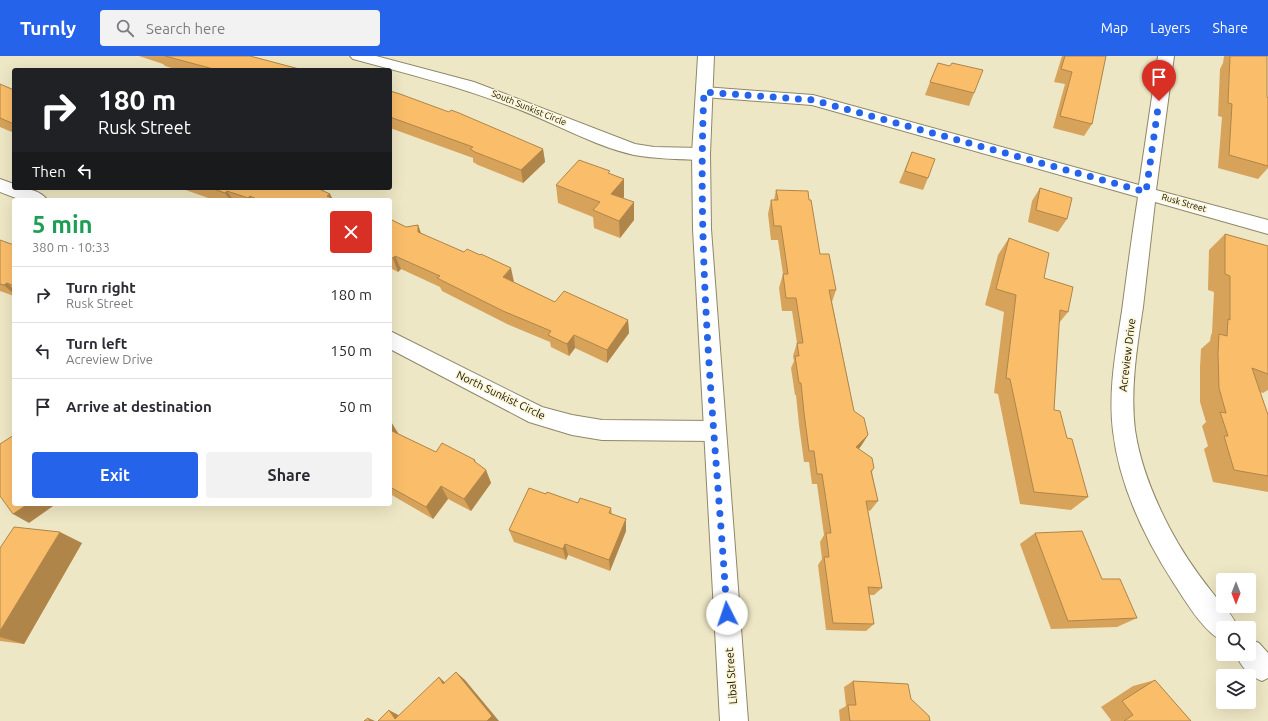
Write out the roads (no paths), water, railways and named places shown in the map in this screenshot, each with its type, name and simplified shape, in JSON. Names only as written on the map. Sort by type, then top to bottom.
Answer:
[{"type":"street","name":"South Sunkist Circle","points":[[358,56],[468,85],[518,103],[613,143],[633,149],[654,152],[701,154]]},
{"type":"street","name":"Libal Street","points":[[706,56],[701,154],[702,229],[734,721]]},
{"type":"street","name":"Acreview Drive","points":[[1166,56],[1146,192],[1122,396],[1124,433],[1136,480],[1156,528],[1183,576],[1219,621]]},
{"type":"street","name":"Rusk Street","points":[[704,92],[813,100],[1268,227]]},
{"type":"street","points":[[0,185],[12,190]]},
{"type":"street","points":[[13,190],[33,198]]},
{"type":"street","name":"North Sunkist Circle","points":[[392,340],[537,415],[572,425],[602,430],[714,431]]}]
